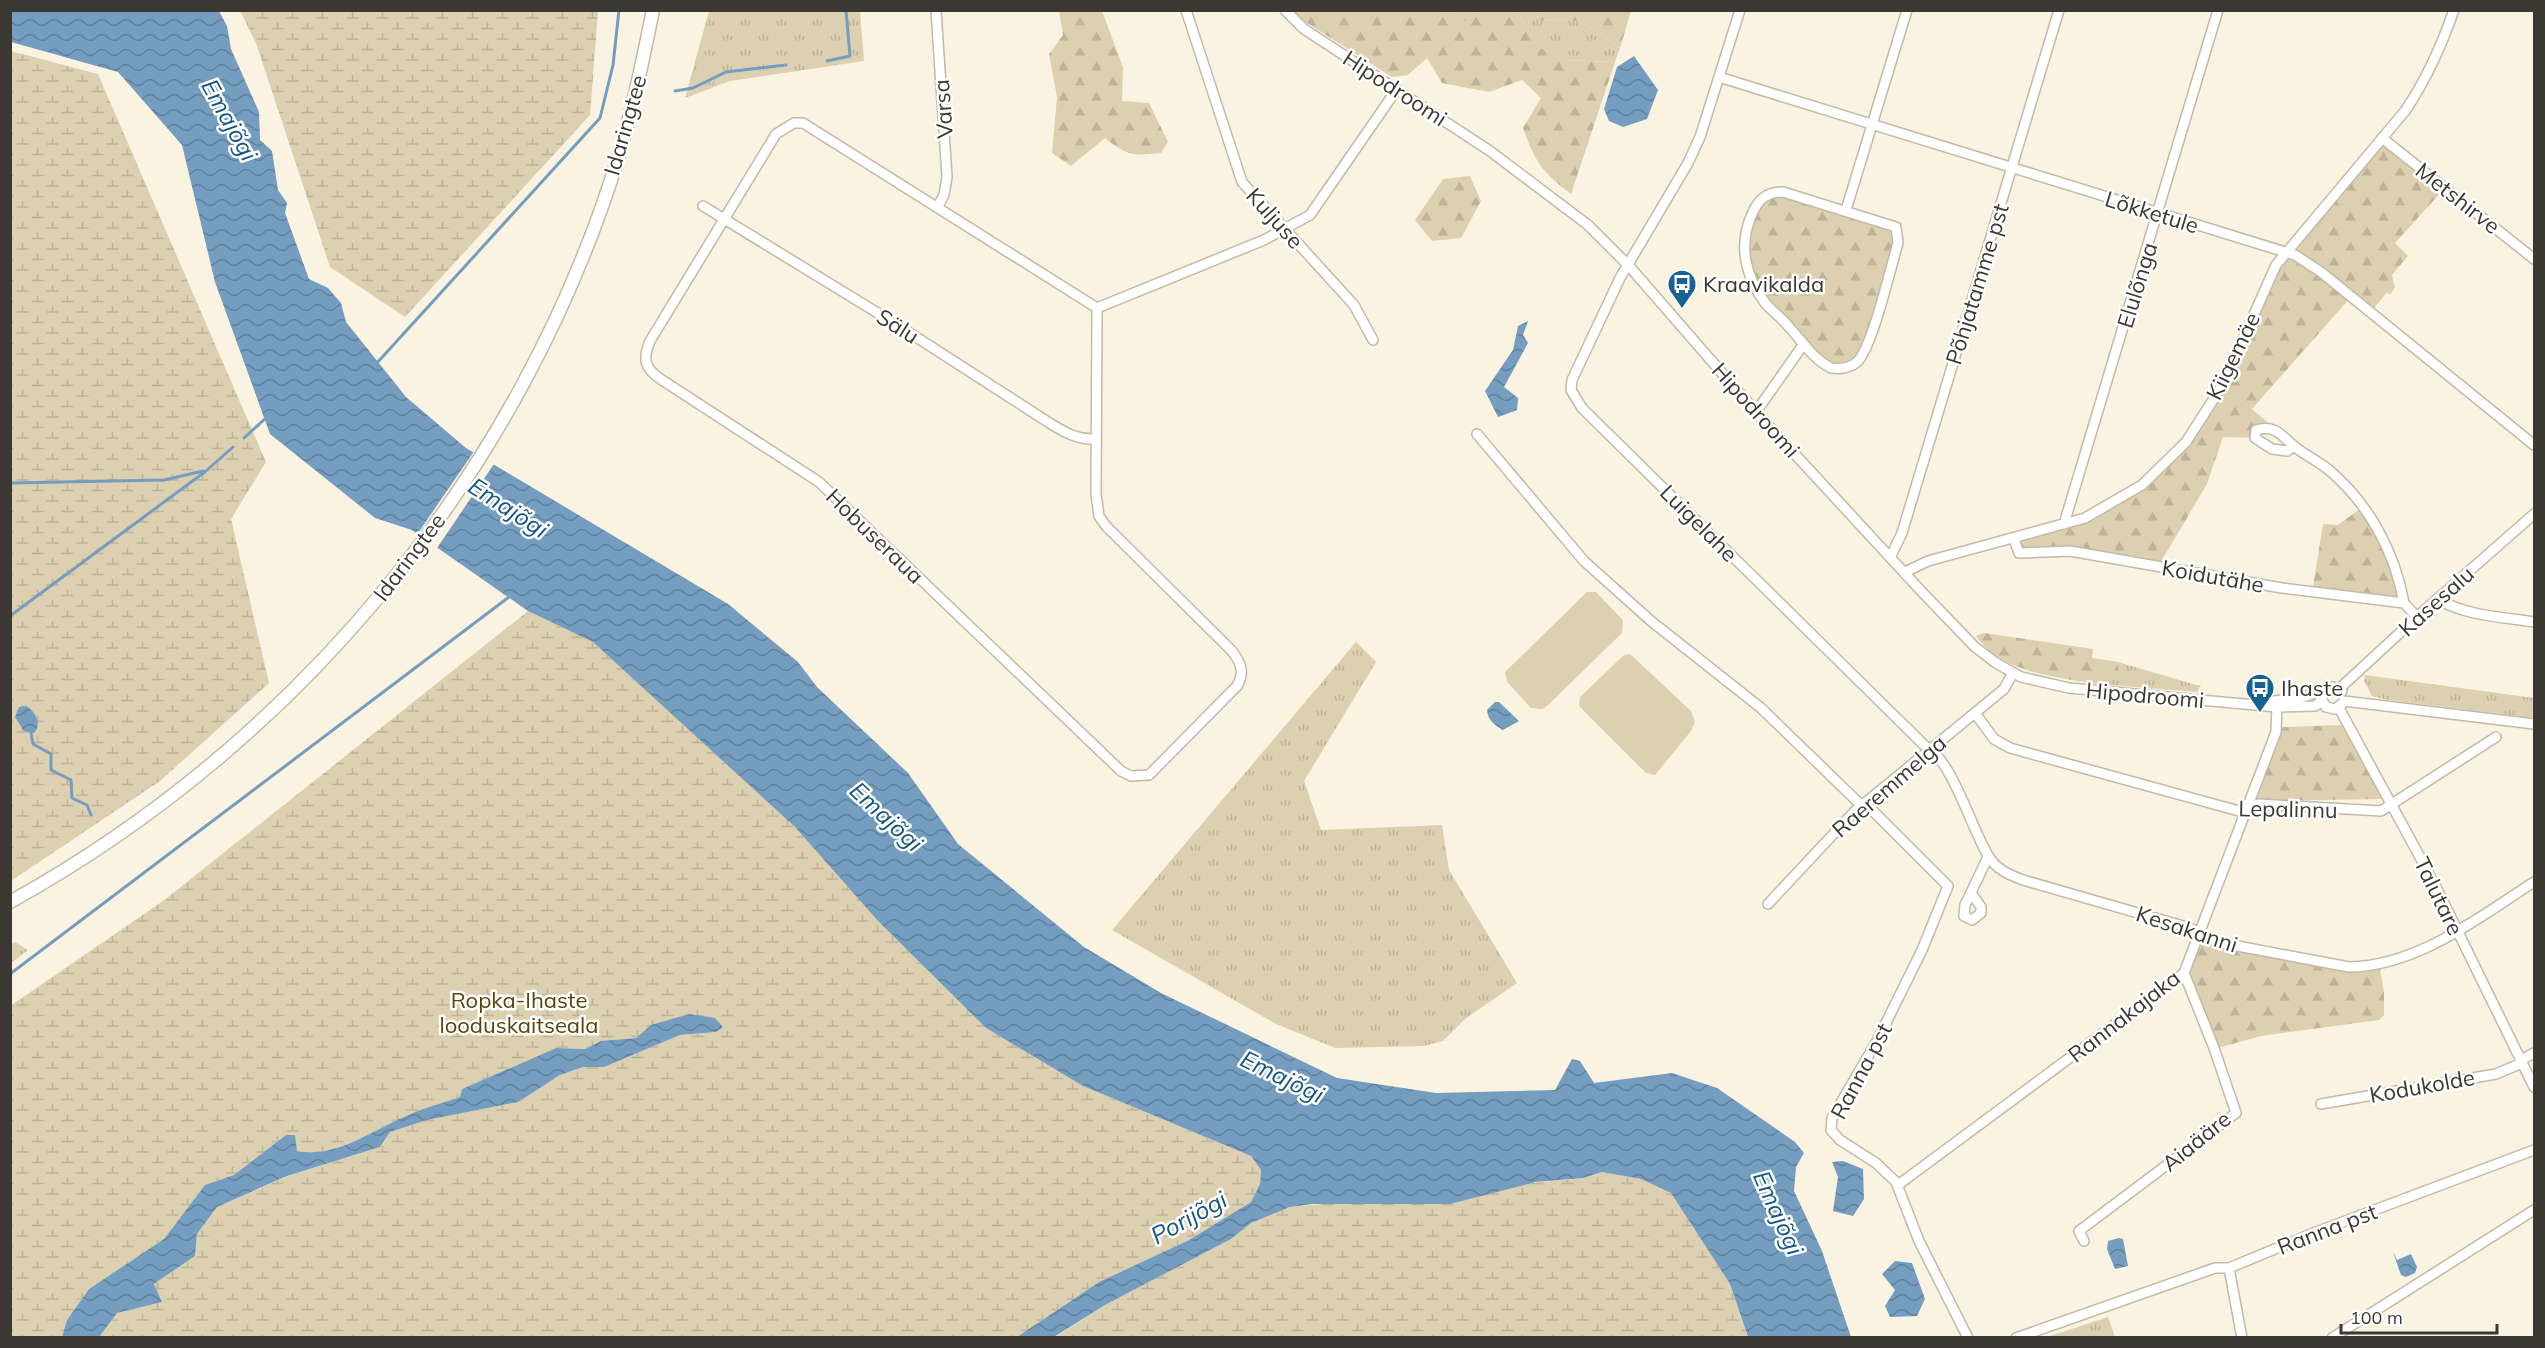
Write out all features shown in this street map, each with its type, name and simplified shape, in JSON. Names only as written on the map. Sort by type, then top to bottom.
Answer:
[{"type":"main road","name":"Idaringtee","points":[[10,902],[81,862],[138,823],[190,783],[292,693],[387,588],[449,504],[487,447],[515,399],[560,308],[619,155],[653,10]]},
{"type":"street","name":"Varsa","points":[[936,10],[947,177],[938,206]]},
{"type":"street","name":"Kuljuse","points":[[1186,10],[1242,182],[1354,305],[1373,340]]},
{"type":"street","name":"Hipodroomi","points":[[1285,10],[1304,29],[1530,179],[1588,225],[1629,266],[1756,412],[1975,647],[2013,673],[2069,688],[2263,706],[2315,706],[2323,696]]},
{"type":"street","points":[[1629,266],[1688,164],[1700,137],[1740,10]]},
{"type":"street","points":[[1846,210],[1906,10]]},
{"type":"street","name":"Põhjatamme pst","points":[[1891,556],[1902,533],[2059,10]]},
{"type":"street","name":"Elulõnga","points":[[2064,524],[2159,214],[2218,10]]},
{"type":"street","name":"Kiigemäe","points":[[1905,572],[1928,561],[2085,518],[2142,485],[2186,442],[2222,386],[2276,265],[2382,138],[2422,86],[2439,52],[2454,10]]},
{"type":"street","name":"Lõkketule","points":[[1719,77],[2286,253],[2321,272],[2535,445]]},
{"type":"street","points":[[1097,308],[1264,240],[1310,215],[1397,89]]},
{"type":"street","name":"Hobuseraua","points":[[794,123],[803,123],[938,206],[1097,308],[1097,508],[1106,526],[1231,650],[1241,667],[1241,680],[1237,686],[1153,772],[1142,777],[1131,776],[1121,771],[819,482],[647,368],[645,356],[650,341],[776,134],[794,123]]},
{"type":"street","name":"Metshirve","points":[[2382,138],[2535,259]]},
{"type":"street","points":[[1775,192],[1846,210],[1891,223],[1898,232],[1898,243],[1869,340],[1858,362],[1838,369],[1822,363],[1767,304],[1752,281],[1743,247],[1747,226],[1759,201],[1775,192]]},
{"type":"street","name":"Sälu","points":[[702,206],[899,326],[1071,436],[1084,440],[1096,439]]},
{"type":"street","name":"Luigelahe","points":[[1629,266],[1620,278],[1572,380],[1571,390],[1575,397],[1582,408],[1917,738],[1931,748]]},
{"type":"street","points":[[1756,412],[1803,345]]},
{"type":"street","points":[[1477,434],[1584,561],[1651,621],[1761,708],[1863,804]]},
{"type":"street","points":[[2294,446],[2328,469],[2367,511],[2392,560],[2404,603],[2416,617]]},
{"type":"street","name":"Kasesalu","points":[[2339,689],[2416,617],[2535,514]]},
{"type":"street","name":"Koidutähe","points":[[2014,539],[2019,553],[2070,551],[2282,588],[2404,603]]},
{"type":"street","points":[[2437,599],[2453,607],[2478,614],[2535,622]]},
{"type":"street","name":"Raeremmelga","points":[[1768,904],[1863,804],[2004,689],[2013,673]]},
{"type":"street","points":[[2339,689],[2333,687],[2323,696],[2329,708],[2341,704],[2535,724]]},
{"type":"street","name":"Talutare","points":[[2339,689],[2341,704],[2535,1087]]},
{"type":"street","name":"Hipodroomi","points":[[2263,706],[2266,702],[2323,696]]},
{"type":"street","name":"Rannakajaka","points":[[1898,1185],[2184,973],[2276,732],[2277,707]]},
{"type":"street","name":"Lepalinnu","points":[[1975,713],[1994,739],[2010,748],[2239,811],[2247,806],[2259,804],[2381,812],[2496,737]]},
{"type":"street","name":"Kesakanni","points":[[1931,748],[1953,783],[1988,857],[2003,872],[2198,932],[2216,942],[2349,967],[2364,967],[2412,954],[2456,931],[2535,882]]},
{"type":"street","name":"Ranna pst","points":[[1863,804],[1948,886],[1922,950],[1877,1041],[1832,1118],[1831,1130],[1840,1140],[1876,1163],[1898,1185],[1919,1241],[1968,1338]]},
{"type":"street","points":[[1971,893],[1988,857]]},
{"type":"street","name":"Aiaääre","points":[[2084,1241],[2079,1231],[2236,1113],[2214,1048],[2184,973]]},
{"type":"street","name":"Kodukolde","points":[[2321,1104],[2496,1074],[2535,1053]]},
{"type":"street","name":"Ranna pst","points":[[2016,1338],[2215,1268],[2229,1268],[2316,1232],[2535,1150]]},
{"type":"street","points":[[2332,1338],[2535,1210]]},
{"type":"street","points":[[2229,1268],[2242,1338]]},
{"type":"green space","points":[[240,11],[598,11],[590,115],[405,317],[330,267],[256,43]]},
{"type":"green space","points":[[709,11],[860,11],[864,61],[730,81],[685,98]]},
{"type":"green space","points":[[1059,11],[1102,11],[1123,67],[1122,101],[1149,103],[1168,142],[1161,153],[1131,153],[1105,138],[1071,166],[1052,153],[1057,97],[1049,54],[1063,35]]},
{"type":"green space","points":[[1293,11],[1443,11],[1465,22],[1477,11],[1517,11],[1537,46],[1562,60],[1615,62],[1571,194],[1546,172],[1531,150],[1523,128],[1541,98],[1522,80],[1489,92],[1442,83],[1427,58],[1408,75],[1392,77],[1304,21]]},
{"type":"green space","points":[[1443,11],[1477,11],[1465,22],[1444,14]]},
{"type":"green space","points":[[1517,11],[1537,11],[1543,21],[1566,19],[1584,24],[1620,48],[1615,62],[1562,60],[1537,46]]},
{"type":"green space","points":[[1537,11],[1631,11],[1620,48],[1584,24],[1565,19],[1542,21]]},
{"type":"green space","points":[[11,51],[98,74],[266,462],[231,519],[269,683],[160,781],[11,881]]},
{"type":"green space","points":[[2382,138],[2445,188],[2395,243],[2408,256],[2392,275],[2395,287],[2390,295],[2387,292],[2371,312],[2289,251]]},
{"type":"green space","points":[[1470,176],[1481,201],[1461,238],[1432,241],[1415,220],[1443,179]]},
{"type":"green space","points":[[1779,194],[1891,227],[1896,240],[1864,346],[1852,360],[1832,365],[1811,349],[1752,279],[1748,233],[1758,205]]},
{"type":"green space","points":[[2287,255],[2320,275],[2350,298],[2252,409],[2273,427],[2262,428],[2255,438],[2223,437],[2207,484],[2159,565],[2071,550],[2020,552],[2017,540],[2086,519],[2146,486],[2187,446],[2215,408],[2277,267]]},
{"type":"green space","points":[[2364,506],[2386,538],[2401,602],[2312,593],[2323,524],[2338,525]]},
{"type":"green space","points":[[1587,592],[1596,592],[1623,620],[1622,633],[1548,705],[1542,709],[1531,708],[1507,682],[1505,672]]},
{"type":"green space","name":"Ropka-Ihaste looduskaitseala","points":[[528,611],[593,642],[668,708],[795,827],[878,921],[986,1028],[1083,1086],[1251,1156],[1261,1170],[1260,1184],[1251,1202],[1189,1240],[1099,1282],[1017,1337],[99,1337],[117,1313],[162,1302],[154,1284],[195,1256],[197,1234],[217,1207],[288,1176],[380,1147],[390,1132],[427,1120],[518,1102],[560,1075],[583,1067],[604,1067],[680,1035],[716,1032],[651,1025],[636,1038],[601,1041],[585,1049],[556,1048],[462,1089],[460,1097],[411,1114],[356,1141],[327,1151],[297,1151],[286,1135],[234,1175],[205,1185],[164,1239],[89,1289],[67,1320],[62,1337],[11,1337],[10,1006],[163,901]]},
{"type":"green space","points":[[1984,633],[2093,649],[2092,658],[2118,662],[2118,673],[2106,673],[2098,684],[2031,671],[2015,666],[1987,648],[1976,636]]},
{"type":"green space","points":[[1356,642],[1376,662],[1304,781],[1321,830],[1442,825],[1449,870],[1517,983],[1465,1019],[1443,1041],[1424,1046],[1335,1048],[1276,1024],[1112,930]]},
{"type":"green space","points":[[1630,654],[1691,711],[1695,722],[1691,731],[1655,775],[1646,773],[1579,706],[1580,697],[1624,655]]},
{"type":"green space","points":[[2118,662],[2201,685],[2197,692],[2098,684],[2106,673],[2118,673]]},
{"type":"green space","points":[[2365,675],[2534,698],[2534,718],[2388,700],[2372,696],[2364,681]]},
{"type":"green space","points":[[2343,725],[2382,799],[2256,801],[2283,727]]},
{"type":"green space","points":[[2196,937],[2302,963],[2379,963],[2384,993],[2384,1015],[2379,1020],[2261,1036],[2214,1049],[2184,971]]},
{"type":"green space","points":[[15,942],[28,950],[11,963],[11,944]]},
{"type":"green space","points":[[1602,1172],[1641,1179],[1671,1193],[1730,1284],[1748,1338],[1054,1338],[1105,1305],[1231,1239],[1251,1223],[1290,1207],[1583,1178]]},
{"type":"green space","points":[[2108,1317],[2115,1337],[2047,1337]]},
{"type":"water","name":"Emajõgi","points":[[10,11],[219,11],[227,26],[231,49],[259,112],[260,140],[272,151],[278,190],[287,203],[285,213],[309,279],[328,288],[341,303],[346,322],[406,397],[466,448],[728,604],[798,662],[817,687],[908,773],[958,844],[1084,947],[1161,993],[1337,1078],[1436,1093],[1555,1090],[1572,1059],[1580,1061],[1594,1083],[1672,1073],[1717,1088],[1795,1142],[1804,1153],[1796,1167],[1794,1191],[1822,1251],[1851,1337],[1748,1337],[1730,1284],[1671,1193],[1641,1179],[1602,1172],[1583,1178],[1536,1182],[1450,1204],[1313,1204],[1290,1207],[1251,1223],[1231,1239],[1105,1305],[1054,1337],[1017,1337],[1099,1282],[1189,1240],[1251,1202],[1260,1184],[1261,1170],[1251,1156],[1083,1086],[986,1028],[878,921],[795,827],[593,642],[528,611],[412,530],[375,518],[270,434],[215,282],[182,145],[118,72],[11,42]]},
{"type":"water","points":[[1634,56],[1658,90],[1647,119],[1623,127],[1609,121],[1604,109],[1617,67]]},
{"type":"water","points":[[1528,321],[1523,335],[1528,343],[1504,387],[1518,398],[1517,410],[1498,417],[1485,391],[1513,350],[1518,326]]},
{"type":"water","points":[[1495,702],[1499,702],[1519,721],[1503,730],[1497,726],[1490,719],[1487,710]]},
{"type":"water","points":[[26,706],[37,718],[38,726],[34,733],[24,731],[15,717],[19,707]]},
{"type":"water","points":[[689,1014],[715,1018],[723,1027],[716,1032],[680,1035],[604,1067],[583,1067],[560,1075],[518,1102],[427,1120],[390,1132],[380,1147],[287,1176],[217,1207],[197,1234],[195,1256],[154,1284],[162,1302],[117,1313],[99,1337],[62,1337],[67,1320],[89,1289],[164,1239],[205,1185],[234,1175],[286,1135],[295,1135],[297,1151],[327,1151],[356,1141],[397,1120],[460,1097],[462,1089],[556,1048],[585,1049],[601,1041],[636,1038],[651,1025]]},
{"type":"water","points":[[1843,1161],[1863,1169],[1864,1199],[1853,1216],[1833,1211],[1838,1177],[1832,1162]]},
{"type":"water","points":[[2123,1239],[2128,1266],[2115,1269],[2107,1249],[2108,1241]]},
{"type":"water","points":[[2393,1252],[2397,1260],[2411,1254],[2417,1267],[2415,1273],[2406,1277],[2401,1275]]},
{"type":"water","points":[[1895,1261],[1912,1263],[1925,1299],[1917,1316],[1890,1317],[1885,1306],[1895,1290],[1882,1274]]},
{"type":"pier","points":[[475,450],[496,461],[435,551],[416,536]]},
{"type":"waterway","points":[[376,364],[600,118],[613,65],[619,10]]},
{"type":"waterway","points":[[827,61],[850,56],[846,10]]},
{"type":"waterway","points":[[675,91],[693,88],[726,72],[786,65]]},
{"type":"waterway","points":[[244,438],[267,417]]},
{"type":"waterway","points":[[10,616],[206,471],[233,447]]},
{"type":"waterway","points":[[10,483],[164,480],[203,471]]},
{"type":"waterway","points":[[10,974],[509,597]]},
{"type":"waterway","points":[[31,733],[33,744],[51,754],[51,770],[71,780],[72,798],[87,805],[91,815]]},
{"type":"place","name":"Kraavikalda","points":[[1682,310]]},
{"type":"place","name":"Ihaste","points":[[2260,714]]},
{"type":"water label","name":"Porijõgi","points":[[1189,1218]]}]
